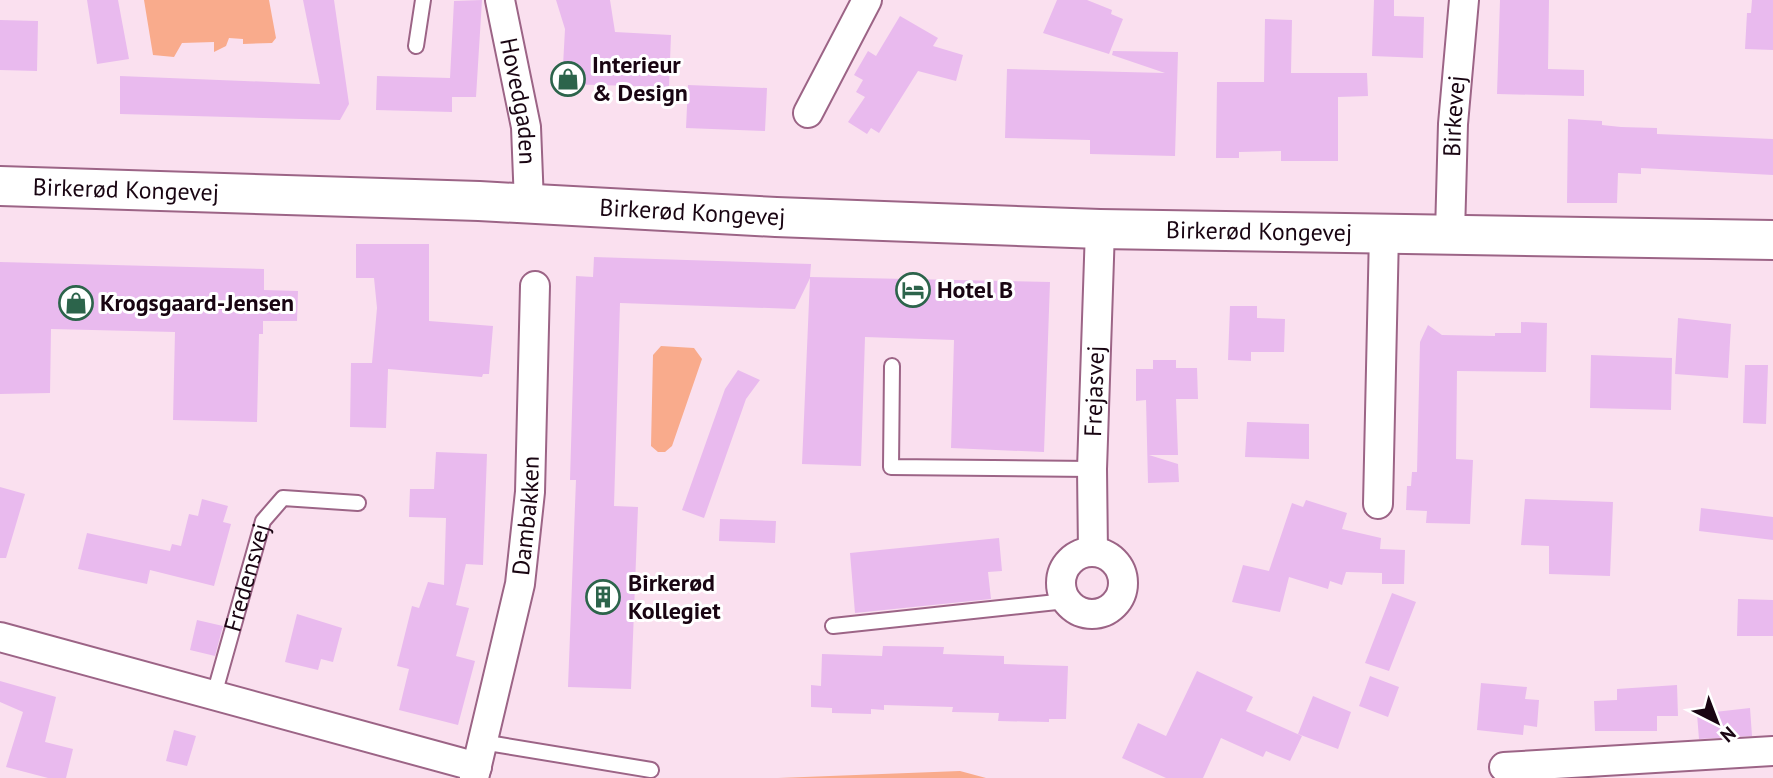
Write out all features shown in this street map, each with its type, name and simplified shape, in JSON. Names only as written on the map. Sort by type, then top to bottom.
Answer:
[{"type":"main road","name":"Birkerød Kongevej","points":[[0,186],[529,203],[776,217],[1100,229],[1773,240]]},
{"type":"street","name":"Hovedgaden","points":[[500,0],[526,127],[529,203]]},
{"type":"street","points":[[808,113],[867,0]]},
{"type":"street","name":"Birkevej","points":[[1450,233],[1453,124],[1464,0]]},
{"type":"street","name":"Frejasvej","points":[[1093,552],[1092,468],[1100,229]]},
{"type":"street","name":"Birkerød Kongevej","points":[[1378,504],[1384,233]]},
{"type":"street","name":"Dambakken","points":[[478,762],[520,584],[530,492],[535,286]]},
{"type":"street","points":[[1093,552],[1104,554],[1119,569],[1123,589],[1119,599],[1103,613],[1082,613],[1066,601],[1060,583],[1067,564],[1074,557],[1093,552]]},
{"type":"street","points":[[0,637],[478,762]]},
{"type":"street","points":[[1504,767],[1773,751]]},
{"type":"lane","points":[[416,46],[423,0]]},
{"type":"lane","points":[[892,366],[891,467],[1092,468]]},
{"type":"lane","name":"Fredensvej","points":[[214,695],[263,521],[283,498],[358,503]]},
{"type":"lane","points":[[833,625],[1066,601]]},
{"type":"lane","points":[[478,762],[651,770]]},
{"type":"shaded area","points":[[144,0],[269,0],[276,38],[272,43],[243,44],[243,39],[229,38],[226,46],[214,52],[214,42],[182,43],[174,57],[153,55]]},
{"type":"shaded area","points":[[661,346],[694,348],[702,359],[672,446],[665,452],[658,452],[651,446],[653,355]]},
{"type":"shaded area","points":[[960,771],[986,778],[778,778]]},
{"type":"building","points":[[87,0],[118,0],[129,59],[97,64]]},
{"type":"building","points":[[303,0],[334,0],[349,104],[340,120],[120,114],[120,76],[320,84]]},
{"type":"building","points":[[482,0],[476,97],[452,97],[452,112],[376,110],[377,76],[450,78],[454,1]]},
{"type":"building","points":[[556,0],[610,0],[615,32],[671,35],[669,87],[562,84],[565,29]]},
{"type":"building","points":[[1057,0],[1087,0],[1112,10],[1111,14],[1123,19],[1109,54],[1043,33]]},
{"type":"building","points":[[1374,0],[1394,0],[1394,16],[1424,17],[1423,58],[1372,56]]},
{"type":"building","points":[[1500,0],[1549,0],[1548,69],[1584,70],[1584,96],[1497,94]]},
{"type":"building","points":[[1752,0],[1773,0],[1773,50],[1745,49],[1747,13],[1751,13]]},
{"type":"building","points":[[900,16],[938,38],[933,46],[963,55],[956,81],[918,71],[879,133],[871,128],[867,134],[848,122],[865,97],[856,92],[863,80],[854,75],[868,51],[876,56]]},
{"type":"building","points":[[1265,19],[1292,20],[1291,73],[1367,73],[1368,96],[1338,97],[1338,161],[1281,161],[1281,151],[1239,152],[1239,158],[1216,158],[1217,82],[1264,82]]},
{"type":"building","points":[[0,20],[38,21],[37,71],[0,70]]},
{"type":"building","points":[[1113,51],[1178,52],[1175,156],[1090,154],[1090,140],[1005,138],[1007,69],[1165,73],[1112,55]]},
{"type":"building","points":[[688,85],[767,88],[765,131],[686,128]]},
{"type":"building","points":[[1568,119],[1602,121],[1602,125],[1621,127],[1657,128],[1657,134],[1773,139],[1773,175],[1641,168],[1641,174],[1618,173],[1617,203],[1567,203]]},
{"type":"building","points":[[356,244],[429,244],[429,321],[493,326],[489,374],[483,374],[482,377],[388,369],[386,428],[350,427],[351,363],[372,363],[377,308],[374,278],[356,278]]},
{"type":"building","points":[[594,257],[811,264],[810,277],[1050,282],[1044,452],[951,448],[954,340],[865,337],[861,466],[802,464],[810,278],[795,309],[620,303],[614,506],[638,507],[631,689],[568,687],[576,480],[570,480],[576,276],[593,277]]},
{"type":"building","points":[[0,262],[264,269],[264,290],[298,291],[297,321],[263,321],[263,334],[259,334],[257,422],[173,420],[175,332],[51,329],[50,393],[0,394]]},
{"type":"building","points":[[1230,306],[1257,306],[1257,318],[1285,319],[1284,352],[1251,352],[1251,361],[1228,360]]},
{"type":"building","points":[[1678,318],[1731,324],[1728,378],[1675,374]]},
{"type":"building","points":[[1521,322],[1547,323],[1546,372],[1457,371],[1456,459],[1473,460],[1470,524],[1426,523],[1427,511],[1406,510],[1407,486],[1411,486],[1412,472],[1417,472],[1420,342],[1428,325],[1442,335],[1495,336],[1495,333],[1521,333]]},
{"type":"building","points":[[1591,355],[1672,358],[1671,410],[1590,408]]},
{"type":"building","points":[[1153,360],[1176,360],[1176,368],[1197,368],[1198,399],[1176,399],[1178,455],[1149,455],[1178,464],[1179,482],[1148,483],[1146,400],[1136,401],[1136,369],[1153,369]]},
{"type":"building","points":[[1745,365],[1768,365],[1766,424],[1743,423]]},
{"type":"building","points":[[738,370],[760,380],[746,399],[704,518],[682,510],[725,389]]},
{"type":"building","points":[[1247,422],[1309,424],[1309,459],[1245,457]]},
{"type":"building","points":[[436,452],[487,454],[483,565],[466,564],[456,605],[469,608],[456,656],[475,661],[458,725],[399,710],[409,669],[397,666],[412,606],[419,608],[428,582],[444,585],[446,518],[409,517],[410,489],[434,489]]},
{"type":"building","points":[[0,487],[25,494],[6,558],[0,558]]},
{"type":"building","points":[[202,499],[228,506],[223,522],[231,524],[214,586],[150,570],[147,584],[78,569],[87,533],[170,551],[172,544],[181,546],[189,514],[198,516]]},
{"type":"building","points":[[1525,499],[1613,502],[1610,576],[1549,574],[1549,546],[1521,545]]},
{"type":"building","points":[[1306,500],[1347,513],[1342,529],[1381,538],[1380,549],[1405,550],[1404,584],[1382,584],[1382,573],[1346,572],[1342,585],[1330,581],[1328,589],[1289,577],[1280,612],[1232,602],[1243,565],[1269,571],[1292,503],[1303,507]]},
{"type":"building","points":[[1701,508],[1773,517],[1773,540],[1699,531]]},
{"type":"building","points":[[720,519],[776,521],[775,543],[719,541]]},
{"type":"building","points":[[999,538],[1002,571],[988,572],[991,599],[855,613],[850,553]]},
{"type":"building","points":[[1392,593],[1416,602],[1389,671],[1365,663]]},
{"type":"building","points":[[1738,599],[1773,600],[1773,636],[1737,636]]},
{"type":"building","points":[[297,614],[342,628],[333,662],[321,659],[318,670],[285,662]]},
{"type":"building","points":[[197,620],[223,626],[215,656],[190,650]]},
{"type":"building","points":[[883,646],[944,647],[943,654],[1004,656],[1004,664],[1068,666],[1066,719],[1049,719],[1049,722],[998,721],[999,713],[952,712],[953,707],[884,705],[884,710],[871,709],[871,714],[832,713],[832,708],[811,707],[811,685],[821,686],[822,654],[882,656]]},
{"type":"building","points":[[1197,671],[1253,697],[1246,711],[1302,736],[1290,761],[1266,751],[1263,757],[1221,738],[1203,778],[1166,778],[1122,758],[1138,723],[1166,736]]},
{"type":"building","points":[[1370,676],[1399,687],[1388,717],[1359,706]]},
{"type":"building","points":[[0,681],[56,697],[45,742],[73,749],[66,778],[48,778],[6,767],[23,712],[0,702]]},
{"type":"building","points":[[1481,683],[1527,687],[1525,699],[1539,700],[1537,727],[1524,725],[1523,735],[1477,730]]},
{"type":"building","points":[[1677,685],[1678,716],[1657,716],[1657,731],[1595,731],[1594,701],[1617,700],[1617,689]]},
{"type":"building","points":[[1313,696],[1351,712],[1338,749],[1298,734]]},
{"type":"building","points":[[1750,708],[1752,736],[1699,739],[1697,714]]},
{"type":"building","points":[[174,730],[196,736],[187,766],[166,761]]},
{"type":"place","name":"Interieur & Design","points":[[568,79]]},
{"type":"place","name":"Hotel B","points":[[913,290]]},
{"type":"place","name":"Krogsgaard-Jensen","points":[[76,303]]},
{"type":"place","name":"Birkerød Kollegiet","points":[[603,597]]}]
